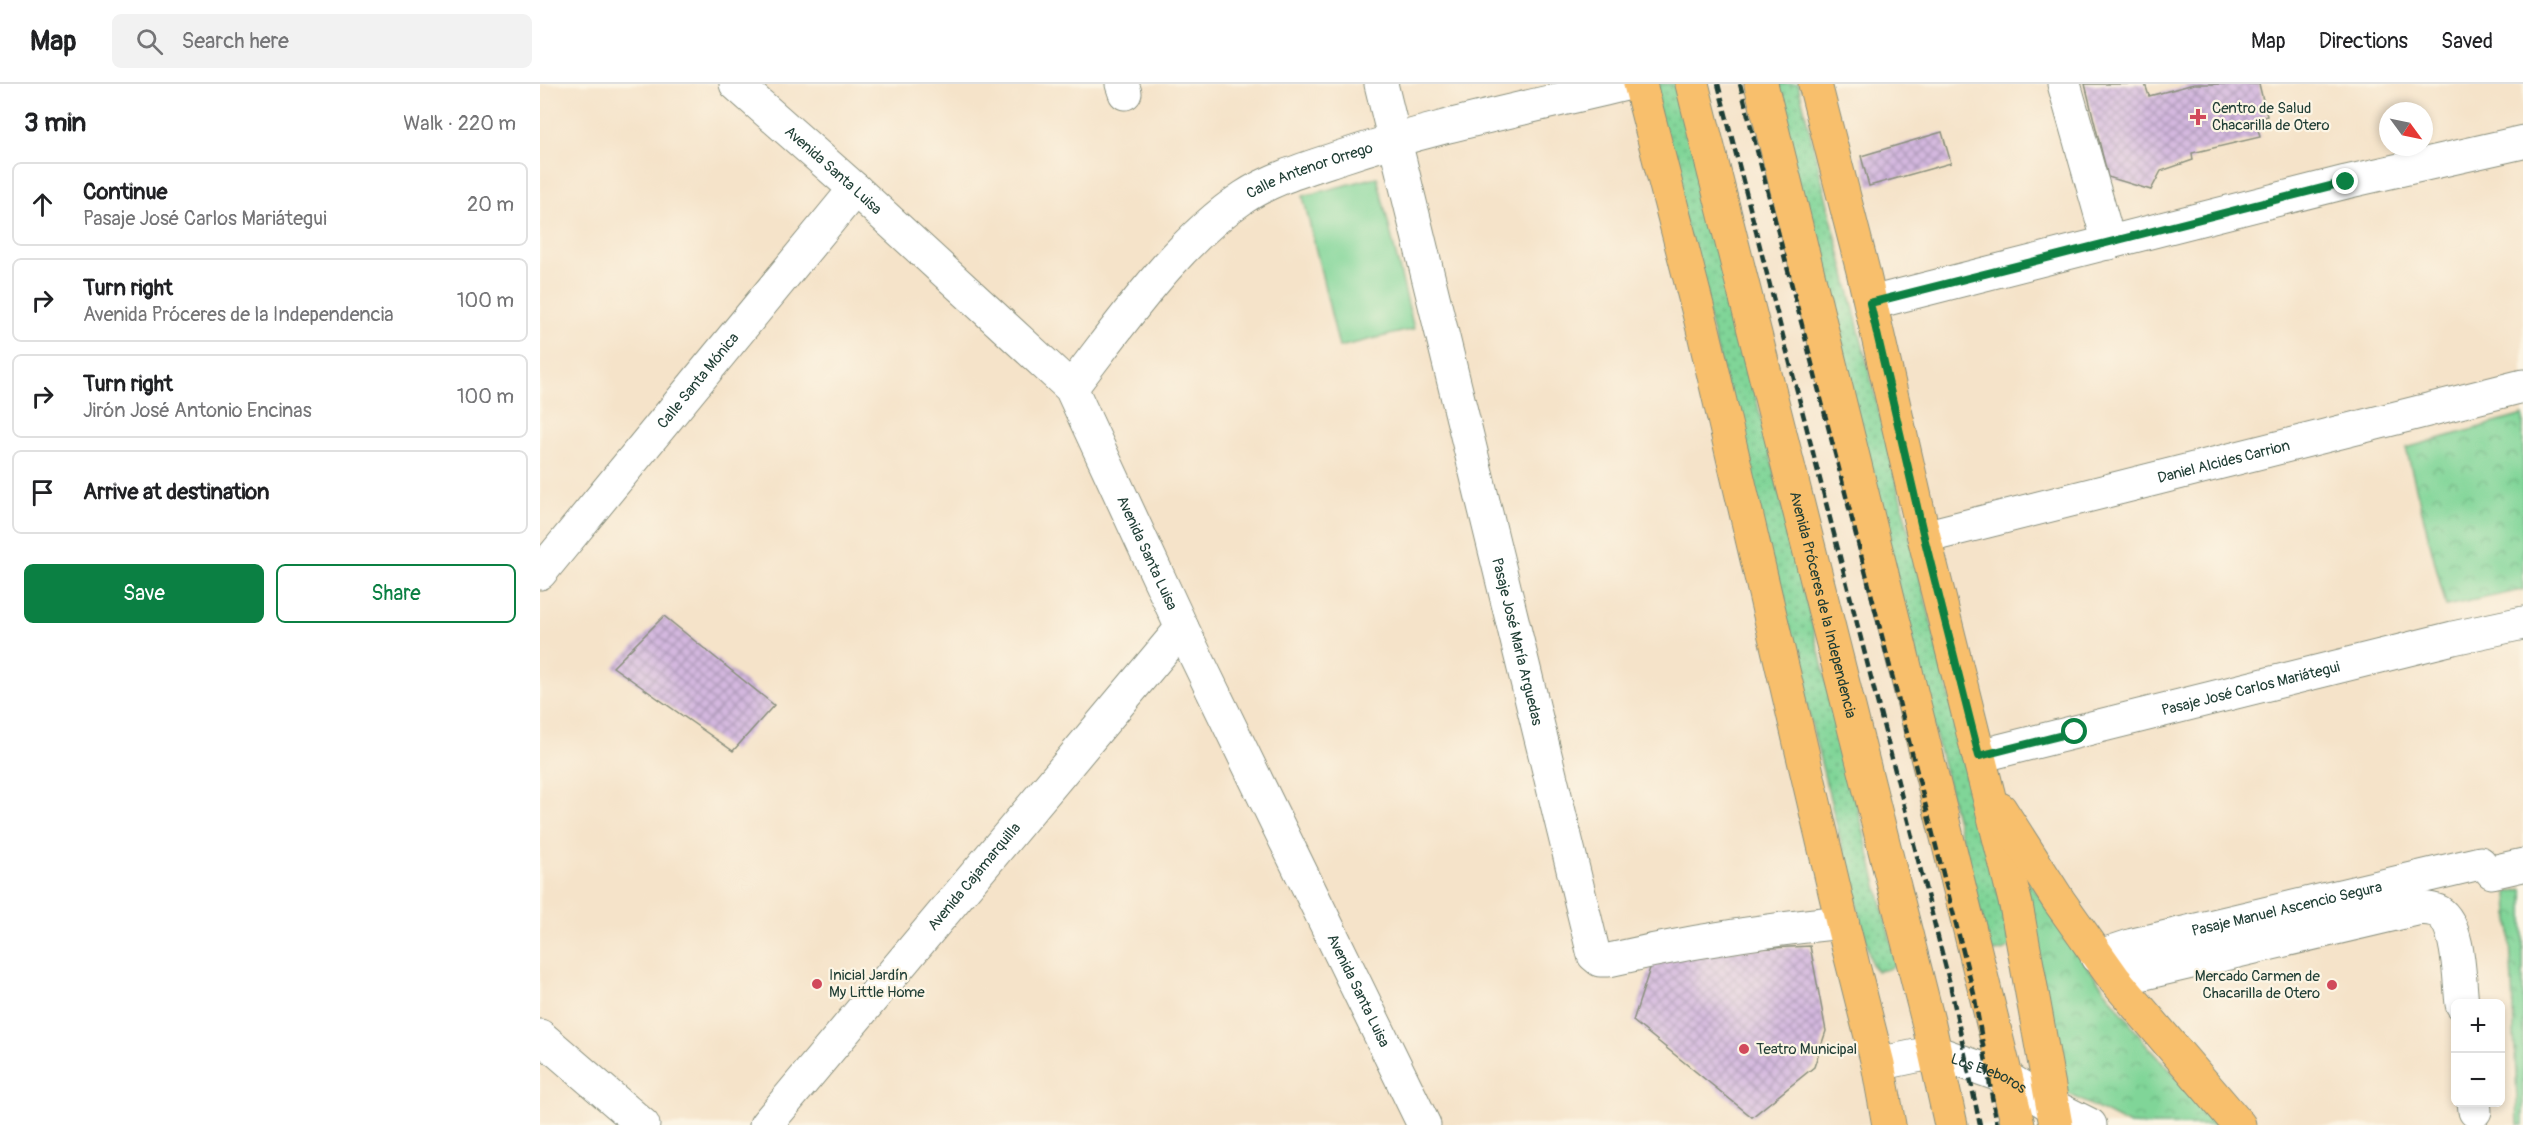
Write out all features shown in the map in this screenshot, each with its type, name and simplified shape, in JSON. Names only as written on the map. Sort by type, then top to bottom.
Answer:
[{"type":"main road","points":[[1640,84],[1702,325],[1842,922],[1878,1064],[1889,1125]]},
{"type":"main road","name":"Avenida Próceres de la Independencia","points":[[1692,84],[1935,1052],[1951,1125]]},
{"type":"main road","points":[[1761,84],[2018,1125]]},
{"type":"main road","points":[[1815,84],[1870,303],[1924,537],[2016,905],[2054,1116]]},
{"type":"main road","points":[[1983,772],[2106,968],[2239,1125]]},
{"type":"street","name":"Avenida Santa Luisa","points":[[736,84],[855,189],[1071,388],[1182,628],[1424,1125]]},
{"type":"street","name":"Pasaje José María Arguedas","points":[[1381,84],[1594,955],[1600,960],[1609,960],[1672,946],[1792,927],[1842,922]]},
{"type":"street","name":"Calle Antenor Orrego","points":[[1071,388],[1159,277],[1202,232],[1245,197],[1291,174],[1394,139],[1626,84]]},
{"type":"street","points":[[2064,84],[2109,243]]},
{"type":"street","points":[[1870,303],[2346,182],[2523,142]]},
{"type":"street","name":"Calle Santa Mónica","points":[[540,573],[855,189]]},
{"type":"street","name":"Daniel Alcides Carrion","points":[[1924,537],[2523,386]]},
{"type":"street","name":"Pasaje José Carlos Mariátegui","points":[[1983,772],[2453,638],[2523,623]]},
{"type":"street","name":"Avenida Cajamarquilla","points":[[766,1125],[1182,628]]},
{"type":"street","name":"Pasaje Manuel Ascencio Segura","points":[[2106,968],[2133,945],[2486,867],[2523,865]]},
{"type":"street","points":[[2106,968],[2421,908],[2438,911],[2450,922],[2461,999]]},
{"type":"street","points":[[540,1036],[642,1125]]},
{"type":"street","name":"Los Eleboros","points":[[1878,1064],[1935,1052],[2005,1077],[2054,1116],[2090,1125]]},
{"type":"green space","points":[[1650,84],[1678,84],[1896,962],[1885,970],[1877,971],[1872,965]]},
{"type":"green space","points":[[1772,84],[1798,84],[2010,941],[2010,946],[2002,951],[1993,952],[1989,948]]},
{"type":"green space","points":[[1377,177],[1414,329],[1339,347],[1303,196]]},
{"type":"green space","points":[[2523,415],[2523,590],[2446,606],[2406,448]]},
{"type":"green space","points":[[2022,870],[2078,954],[2146,1044],[2221,1125],[2130,1125],[2063,1091]]},
{"type":"green space","points":[[2523,889],[2523,1125],[2518,1125],[2508,892]]},
{"type":"building","name":"Centro de Salud Chacarilla de Otero","points":[[2085,84],[2145,84],[2149,96],[2194,84],[2259,84],[2267,116],[2256,120],[2260,137],[2192,153],[2193,160],[2161,171],[2151,190],[2108,177]]},
{"type":"building","points":[[1942,132],[1951,163],[1869,186],[1861,156]]},
{"type":"building","points":[[664,616],[774,705],[733,751],[613,667]]},
{"type":"building","name":"Teatro Municipal","points":[[1810,946],[1826,1031],[1814,1067],[1752,1117],[1633,1021],[1653,959],[1712,951]]},
{"type":"railway","points":[[1718,84],[1950,984],[1980,1125]]},
{"type":"railway","points":[[1740,84],[1974,994],[1997,1125]]},
{"type":"place","name":"Centro de Salud Chacarilla de Otero","points":[[2198,117]]},
{"type":"place","name":"Inicial Jardín My Little Home","points":[[817,984]]},
{"type":"place","name":"Mercado Carmen de Chacarilla de Otero","points":[[2332,985]]},
{"type":"place","name":"Teatro Municipal","points":[[1744,1049]]},
{"type":"route","points":[[2075,732],[1979,756],[1924,537],[1870,303],[2346,182]]}]
